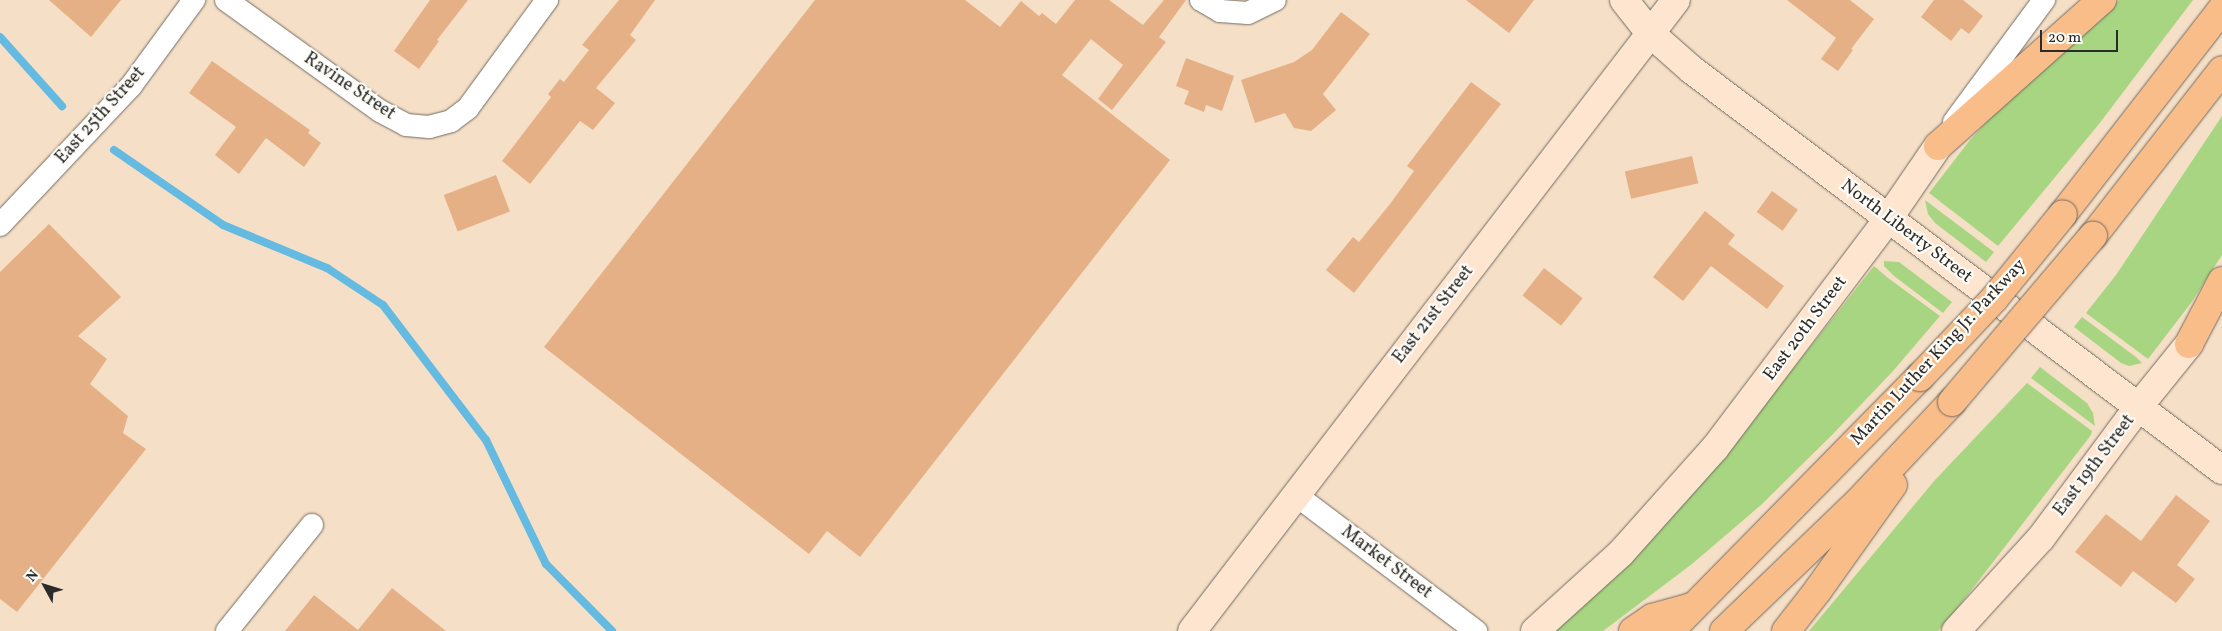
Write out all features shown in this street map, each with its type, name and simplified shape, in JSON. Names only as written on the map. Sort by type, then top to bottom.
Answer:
[{"type":"highway","points":[[1938,146],[2102,0]]},
{"type":"highway","name":"Martin Luther King Jr. Parkway","points":[[1670,631],[1994,300],[2222,9]]},
{"type":"highway","points":[[1724,631],[1858,501],[1952,402],[2093,236],[2222,70]]},
{"type":"highway","points":[[2189,344],[2222,281]]},
{"type":"highway","points":[[1786,631],[1818,590],[1952,402]]},
{"type":"highway","points":[[1633,631],[1652,618],[1696,606]]},
{"type":"street","name":"East 25th Street","points":[[0,225],[131,86],[194,0]]},
{"type":"street","name":"Ravine Street","points":[[226,0],[380,111],[406,125],[429,127],[451,121],[468,108],[547,0]]},
{"type":"street","points":[[1201,0],[1220,11],[1248,13],[1275,0]]},
{"type":"street","name":"North Liberty Street","points":[[1624,0],[1650,33],[1692,70],[2222,470]]},
{"type":"street","name":"East 21st Street","points":[[1192,631],[1676,0]]},
{"type":"street","name":"East 20th Street","points":[[1535,631],[1621,553],[1715,448],[1888,219],[1938,146],[2044,0]]},
{"type":"street","name":"East 19th Street","points":[[1972,631],[2139,406],[2222,304]]},
{"type":"street","name":"Market Street","points":[[1296,495],[1476,631]]},
{"type":"street","points":[[226,631],[312,525]]},
{"type":"street","points":[[1956,631],[2041,538]]},
{"type":"green space","points":[[2119,0],[2193,0],[2099,124],[1998,246],[1929,193],[1970,140],[2009,97]]},
{"type":"green space","points":[[2222,116],[2222,255],[2191,303],[2148,359],[2086,313],[2116,275]]},
{"type":"green space","points":[[1925,200],[1994,252],[1986,262],[1935,223],[1928,214]]},
{"type":"green space","points":[[1884,261],[1899,262],[1952,302],[1943,313],[1894,276],[1884,266]]},
{"type":"green space","points":[[1874,266],[1940,316],[1893,371],[1761,505],[1692,564],[1603,631],[1551,631],[1667,521],[1706,479]]},
{"type":"green space","points":[[2082,317],[2142,363],[2129,366],[2121,363],[2074,327]]},
{"type":"green space","points":[[2040,367],[2087,403],[2093,413],[2095,426],[2031,378]]},
{"type":"green space","points":[[2027,383],[2092,431],[2091,435],[1953,614],[1938,631],[1809,631],[1935,480]]},
{"type":"building","points":[[49,0],[121,0],[91,37]]},
{"type":"building","points":[[430,0],[468,0],[437,40],[439,41],[419,69],[394,51]]},
{"type":"building","points":[[619,0],[655,0],[630,35],[636,40],[596,88],[615,103],[593,130],[580,121],[530,184],[502,161],[551,97],[548,94],[560,79],[564,82],[589,50],[582,45]]},
{"type":"building","points":[[815,0],[965,0],[1000,27],[1021,1],[1039,16],[1042,13],[1056,24],[1075,0],[1109,0],[1143,25],[1164,0],[1186,0],[1159,37],[1166,42],[1112,110],[1098,99],[1123,65],[1091,39],[1062,75],[1170,160],[860,557],[827,531],[809,554],[544,347]]},
{"type":"building","points":[[1466,0],[1534,0],[1509,33]]},
{"type":"building","points":[[1787,0],[1850,0],[1874,19],[1851,49],[1853,50],[1838,71],[1821,59],[1836,38]]},
{"type":"building","points":[[1934,0],[1963,0],[1983,16],[1969,34],[1961,28],[1951,41],[1921,17]]},
{"type":"building","points":[[1341,12],[1370,34],[1323,94],[1336,110],[1311,131],[1294,128],[1285,113],[1255,123],[1241,80],[1294,62],[1312,50]]},
{"type":"building","points":[[1186,58],[1234,76],[1222,111],[1206,105],[1204,112],[1184,104],[1189,91],[1176,86]]},
{"type":"building","points":[[212,61],[310,130],[308,133],[321,143],[304,167],[266,138],[239,174],[215,155],[236,127],[189,93]]},
{"type":"building","points":[[1471,82],[1501,104],[1354,293],[1326,270],[1353,237],[1359,242],[1390,204],[1414,171],[1407,166]]},
{"type":"building","points":[[1692,156],[1698,183],[1631,199],[1625,172]]},
{"type":"building","points":[[496,175],[510,211],[458,231],[444,195]]},
{"type":"building","points":[[1772,191],[1798,210],[1783,231],[1757,212]]},
{"type":"building","points":[[1705,211],[1735,235],[1728,244],[1784,286],[1767,309],[1711,266],[1683,301],[1653,277]]},
{"type":"building","points":[[49,224],[121,297],[78,336],[107,359],[90,384],[128,416],[123,433],[146,449],[17,612],[0,599],[0,272]]},
{"type":"building","points":[[1544,268],[1583,298],[1561,326],[1522,296]]},
{"type":"building","points":[[2176,495],[2210,521],[2177,565],[2195,579],[2176,603],[2133,571],[2121,587],[2075,552],[2106,514],[2141,541]]},
{"type":"building","points":[[392,588],[446,631],[285,631],[314,595],[358,630]]},
{"type":"waterway","points":[[0,37],[62,106]]},
{"type":"waterway","points":[[114,150],[223,225],[327,268],[383,305],[486,440],[546,564],[612,631]]}]
